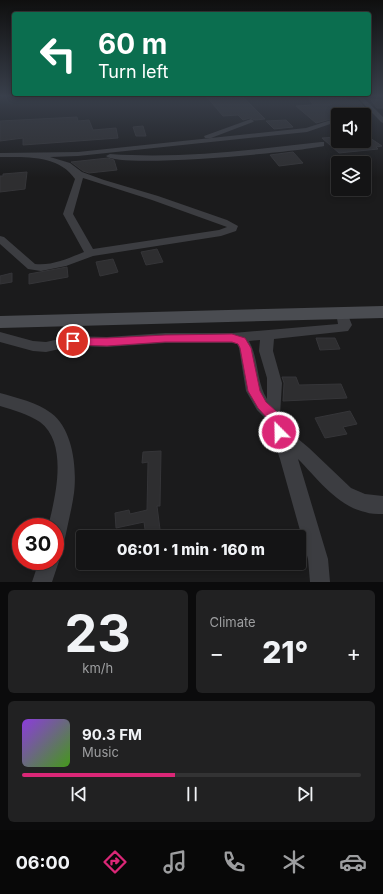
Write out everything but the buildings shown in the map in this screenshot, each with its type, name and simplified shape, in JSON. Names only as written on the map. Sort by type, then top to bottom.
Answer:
[{"type":"main road","points":[[0,311],[383,302]]},
{"type":"main road","points":[[0,322],[383,312]]},
{"type":"street","points":[[187,142],[219,134],[248,123]]},
{"type":"street","points":[[1,157],[34,154],[62,155],[96,152],[307,130],[328,123]]},
{"type":"street","points":[[96,152],[108,156],[126,158],[179,158],[321,144]]},
{"type":"street","points":[[0,239],[32,267],[41,268],[62,264],[90,253],[221,233],[232,229],[233,226],[155,198],[101,182],[79,174],[67,166],[34,154]]},
{"type":"street","points":[[73,170],[79,179],[68,214],[90,253]]},
{"type":"street","points":[[0,337],[33,346],[46,347],[73,341],[107,342],[165,338],[232,338],[268,336],[343,328],[345,325],[342,313]]},
{"type":"street","points":[[268,336],[265,342],[274,378],[275,400],[272,415]]},
{"type":"street","points":[[232,338],[242,341],[246,348],[254,391],[262,405],[272,415],[289,459],[318,559],[320,582]]},
{"type":"street","points":[[0,399],[29,409],[47,418],[58,431],[65,458],[65,492],[59,518]]},
{"type":"street","points":[[279,432],[345,494],[364,503],[383,505]]},
{"type":"street","points":[[42,582],[46,570]]},
{"type":"route","points":[[73,341],[107,342],[165,338],[232,338],[242,341],[246,348],[254,391],[262,405],[272,415],[279,432]]}]
